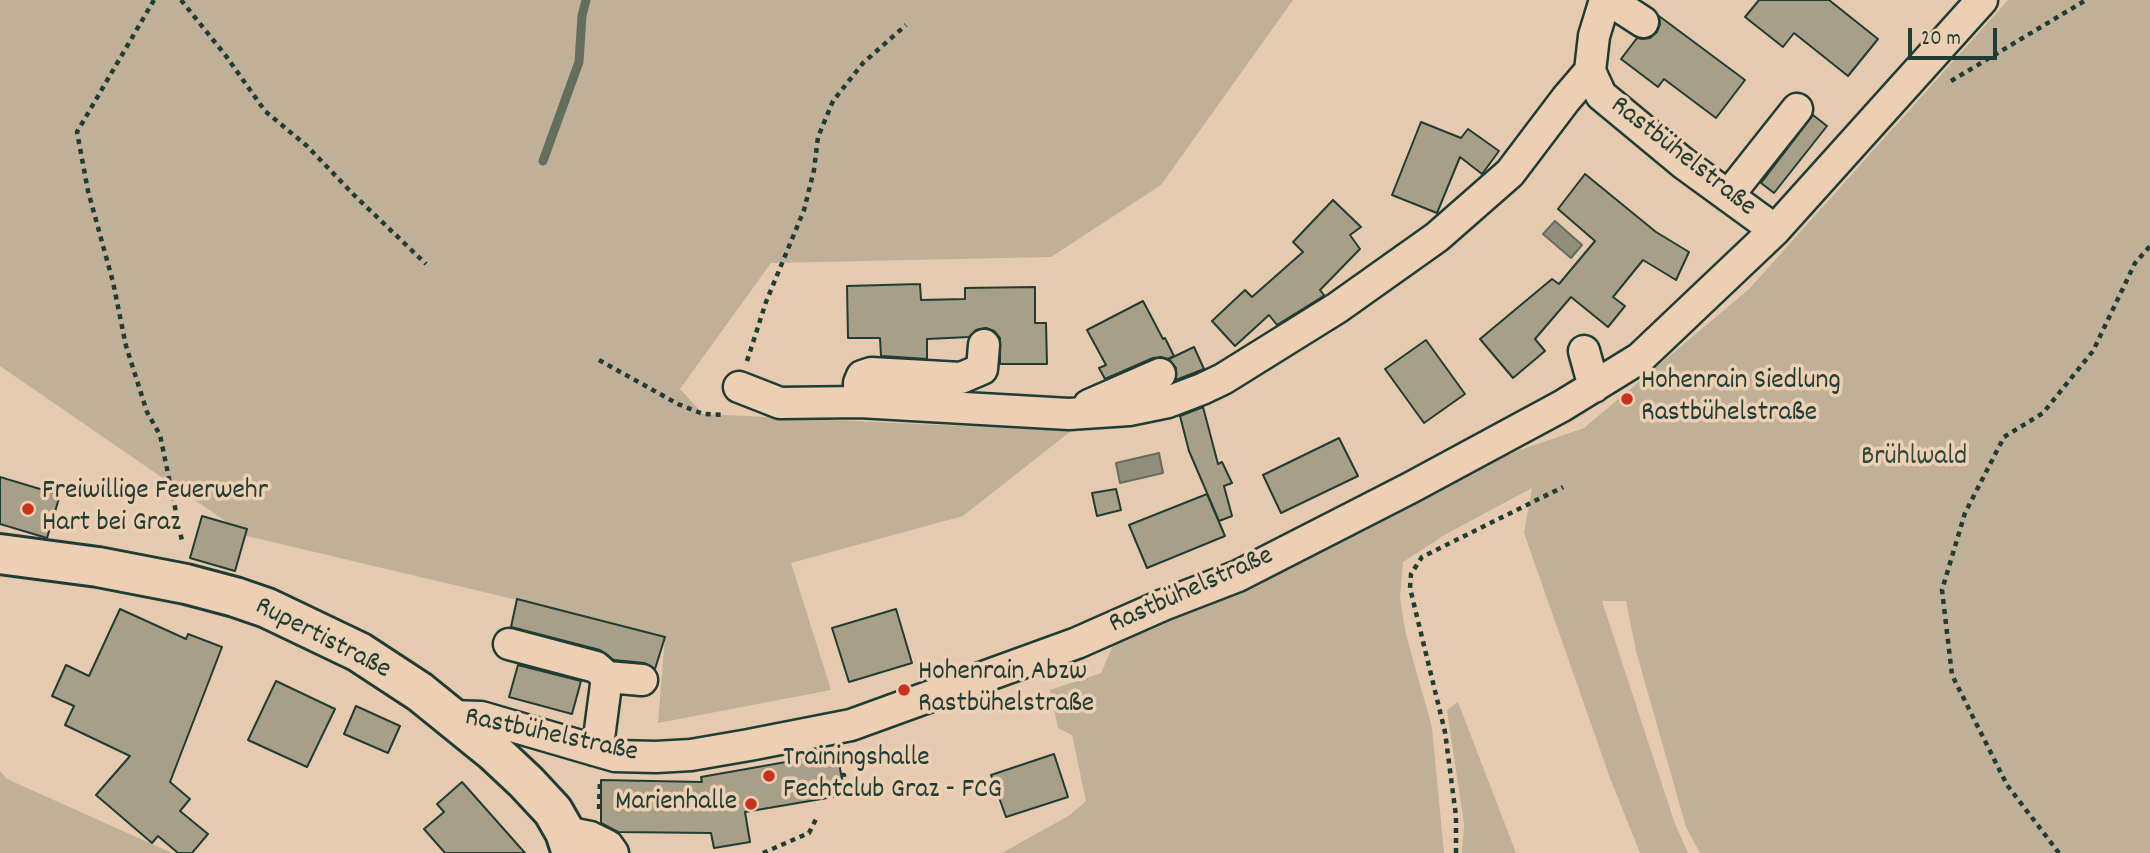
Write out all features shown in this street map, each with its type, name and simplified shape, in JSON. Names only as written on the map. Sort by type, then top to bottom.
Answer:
[{"type":"main road","name":"Rupertistraße","points":[[0,554],[98,567],[186,584],[267,608],[359,652],[420,692],[494,752],[589,846]]},
{"type":"street","name":"Rastbühelstraße","points":[[450,716],[481,717],[513,725],[597,762],[615,756],[691,755],[851,725],[1077,643],[1238,576],[1410,488],[1594,387],[1640,358],[1774,230],[1982,0]]},
{"type":"street","name":"Rastbühelstraße","points":[[1603,1],[1594,36],[1590,71],[1601,95],[1674,155],[1774,230]]},
{"type":"street","points":[[1603,1],[1643,22]]},
{"type":"street","points":[[739,387],[780,403],[859,402],[1069,414],[1129,410],[1167,402],[1223,379],[1337,308],[1437,237],[1510,173],[1590,71]]},
{"type":"street","points":[[1728,196],[1797,109]]},
{"type":"street","points":[[859,402],[859,383],[862,376],[871,373],[961,378],[982,369],[984,345]]},
{"type":"street","points":[[1584,351],[1594,387]]},
{"type":"street","points":[[1069,414],[1160,374]]},
{"type":"street","points":[[509,644],[596,667],[607,677],[642,680]]},
{"type":"street","points":[[597,762],[607,677]]},
{"type":"path","points":[[154,0],[77,132],[88,191],[113,282],[125,346],[147,412],[160,435],[182,541]]},
{"type":"path","points":[[181,0],[265,111],[307,146],[426,264]]},
{"type":"path","points":[[1944,86],[2086,0]]},
{"type":"path","points":[[739,387],[766,302],[804,210],[814,170],[818,137],[833,101],[863,63],[906,25]]},
{"type":"path","points":[[2059,853],[2007,786],[1952,675],[1942,590],[1965,513],[2004,437],[2043,413],[2093,351],[2135,262],[2150,246]]},
{"type":"path","points":[[1456,853],[1456,816],[1445,732],[1410,589],[1411,574],[1422,557],[1563,487]]},
{"type":"path","points":[[597,762],[599,805]]},
{"type":"path","points":[[841,775],[844,775],[847,793],[856,794]]},
{"type":"path","points":[[763,853],[810,833],[816,819]]},
{"type":"green space","points":[[0,0],[1293,0],[1161,185],[1051,257],[771,263],[680,389],[703,414],[1071,431],[963,516],[791,563],[831,690],[658,723],[665,637],[247,536],[0,366]]},
{"type":"green space","name":"Brühlwald","points":[[2008,0],[2150,0],[2150,853],[1700,853],[1686,827],[1636,651],[1626,601],[1602,601],[1675,824],[1688,853],[1640,853],[1610,778],[1524,533],[1532,488],[1448,533],[1403,562],[1400,598],[1406,635],[1432,727],[1444,853],[1002,853],[1070,815],[1086,801],[1072,735],[1058,728],[1050,690],[1101,673],[1115,641],[1517,451],[1584,428],[1749,289]]},
{"type":"green space","points":[[1458,702],[1516,853],[1462,853],[1464,824],[1447,710]]},
{"type":"green space","points":[[0,771],[7,779],[172,853],[0,853]]},
{"type":"shaded area","points":[[1555,221],[1582,245],[1571,258],[1543,234]]},
{"type":"shaded area","points":[[1159,453],[1163,473],[1120,483],[1116,463]]},
{"type":"building","points":[[1759,0],[1829,0],[1878,39],[1848,76],[1794,33],[1783,47],[1745,17]]},
{"type":"building","points":[[1659,16],[1745,80],[1716,118],[1664,79],[1658,87],[1621,59],[1637,38],[1650,38],[1657,32]]},
{"type":"building","points":[[1813,115],[1827,126],[1774,193],[1761,183]]},
{"type":"building","points":[[1421,122],[1461,138],[1468,129],[1499,151],[1482,174],[1460,157],[1437,213],[1392,195]]},
{"type":"building","points":[[1585,174],[1656,232],[1689,252],[1676,280],[1643,260],[1613,297],[1625,306],[1608,327],[1571,297],[1535,339],[1545,351],[1513,378],[1480,339],[1552,279],[1559,284],[1595,241],[1558,209]]},
{"type":"building","points":[[1333,200],[1361,227],[1350,235],[1360,249],[1320,290],[1324,295],[1322,297],[1277,325],[1269,315],[1235,346],[1212,321],[1245,290],[1252,297],[1303,252],[1293,242]]},
{"type":"building","points":[[920,284],[921,300],[965,299],[965,288],[1035,287],[1035,323],[1046,323],[1047,364],[1000,364],[1000,338],[994,331],[986,328],[976,330],[969,337],[927,339],[927,359],[881,356],[880,338],[848,338],[847,286]]},
{"type":"building","points":[[1143,301],[1174,356],[1168,359],[1153,358],[1105,379],[1099,368],[1106,365],[1087,330]]},
{"type":"building","points":[[1426,340],[1465,394],[1424,423],[1385,369]]},
{"type":"building","points":[[1194,347],[1204,369],[1176,380],[1176,368],[1169,359]]},
{"type":"building","points":[[1203,407],[1218,464],[1222,462],[1232,483],[1224,486],[1232,516],[1219,521],[1189,451],[1180,416]]},
{"type":"building","points":[[1339,438],[1358,476],[1281,513],[1263,475]]},
{"type":"building","name":"Freiwillige Feuerwehr Hart bei Graz","points":[[0,477],[60,495],[47,538],[0,524]]},
{"type":"building","points":[[1116,489],[1121,510],[1097,516],[1092,493]]},
{"type":"building","points":[[1207,494],[1225,536],[1147,568],[1129,525]]},
{"type":"building","points":[[202,516],[247,529],[235,571],[190,558]]},
{"type":"building","points":[[517,599],[665,637],[655,669],[644,663],[614,660],[600,650],[511,627]]},
{"type":"building","points":[[120,609],[186,639],[188,634],[222,647],[170,782],[190,799],[180,811],[208,834],[192,853],[178,853],[158,836],[152,843],[96,795],[130,756],[65,725],[74,706],[52,696],[66,665],[89,676]]},
{"type":"building","points":[[896,609],[912,663],[849,682],[832,628]]},
{"type":"building","points":[[518,665],[581,681],[572,714],[509,697]]},
{"type":"building","points":[[276,681],[335,709],[307,767],[248,740]]},
{"type":"building","points":[[356,706],[400,726],[388,753],[344,734]]},
{"type":"building","points":[[837,753],[845,795],[745,812],[750,842],[714,848],[711,833],[618,832],[601,823],[601,780],[702,782],[701,777]]},
{"type":"building","points":[[1054,754],[1068,797],[1006,817],[991,775]]},
{"type":"building","points":[[462,782],[525,853],[445,853],[424,829],[444,812],[437,804]]},
{"type":"waterway","points":[[543,161],[579,62],[582,16],[586,0]]},
{"type":"place","name":"Hohenrain Siedlung Rastbühelstraße","points":[[1627,399]]},
{"type":"place","name":"Freiwillige Feuerwehr Hart bei Graz","points":[[28,509]]},
{"type":"place","name":"Hohenrain Abzw Rastbühelstraße","points":[[904,690]]},
{"type":"place","name":"Trainingshalle Fechtclub Graz - FCG","points":[[769,776]]},
{"type":"place","name":"Marienhalle","points":[[751,804]]}]
